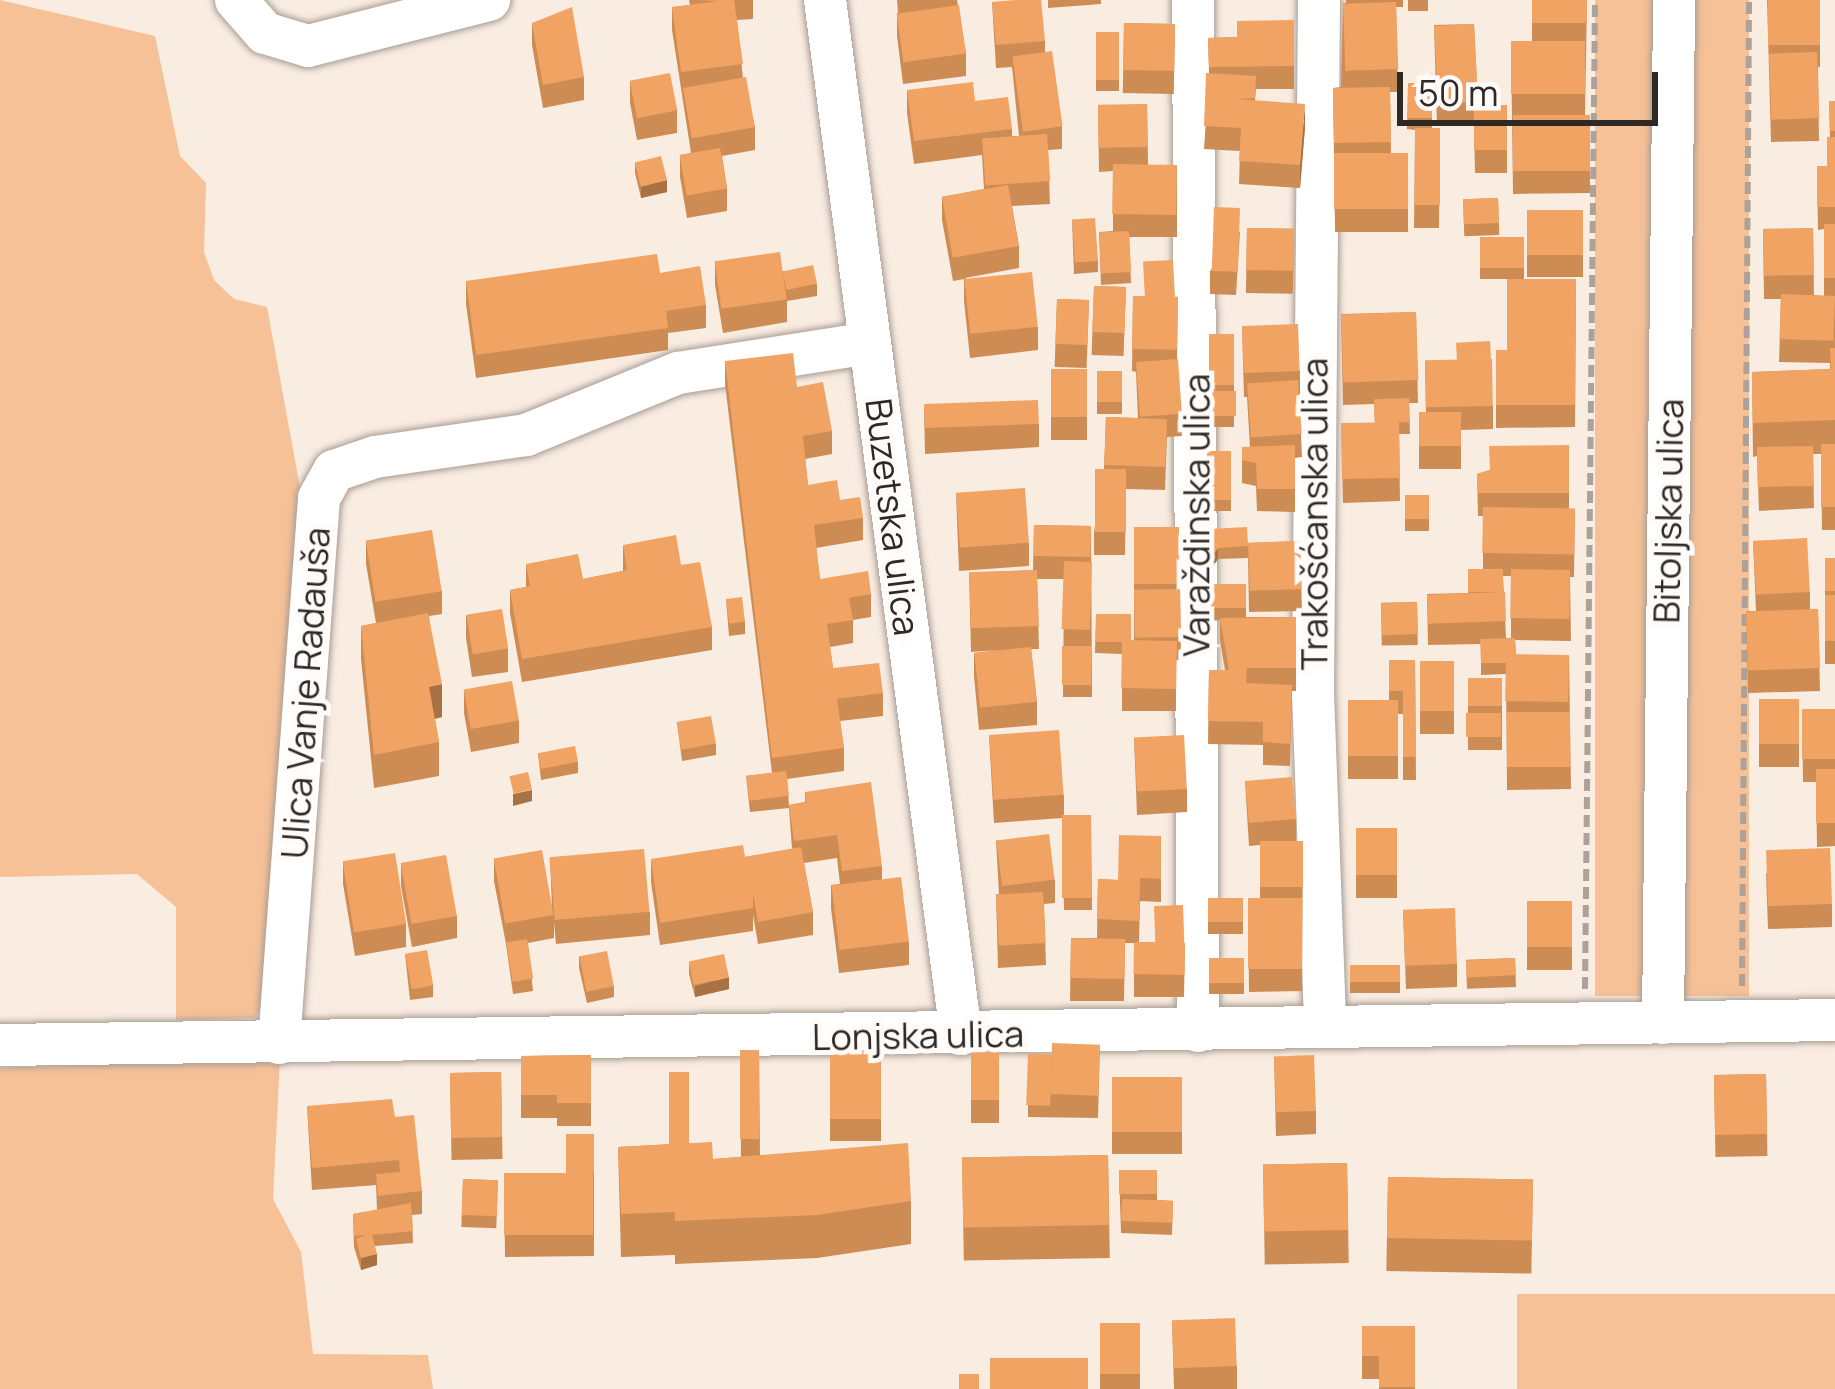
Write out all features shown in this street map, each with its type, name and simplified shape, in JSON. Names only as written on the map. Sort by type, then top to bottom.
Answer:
[{"type":"street","points":[[236,0],[265,32],[308,46],[488,0]]},
{"type":"street","name":"Buzetska ulica","points":[[825,0],[961,1034]]},
{"type":"street","name":"Varaždinska ulica","points":[[1193,0],[1198,1031]]},
{"type":"street","name":"Trakošćanska ulica","points":[[1319,0],[1313,693],[1325,1028]]},
{"type":"street","name":"Bitoljska ulica","points":[[1663,1023],[1674,0]]},
{"type":"street","name":"Ulica Vanje Radauša","points":[[279,1043],[319,498],[334,471],[375,457],[526,435],[678,373],[870,344]]},
{"type":"street","name":"Lonjska ulica","points":[[0,1045],[1835,1020]]},
{"type":"path","points":[[1595,0],[1585,996],[1604,996]]},
{"type":"path","points":[[1725,996],[1742,997],[1749,0]]},
{"type":"shaded area","points":[[0,0],[155,36],[180,156],[206,183],[204,252],[214,280],[234,299],[267,307],[301,493],[265,1005],[254,1018],[176,1020],[176,907],[137,874],[0,877]]},
{"type":"shaded area","points":[[1595,0],[1749,0],[1749,996],[1595,996]]},
{"type":"shaded area","points":[[280,1057],[273,1199],[301,1252],[313,1354],[428,1355],[433,1389],[0,1389],[0,1068]]},
{"type":"shaded area","points":[[1517,1294],[1835,1294],[1835,1389],[1517,1389]]},
{"type":"building","points":[[691,0],[734,0],[743,64],[681,72],[672,7],[719,1]]},
{"type":"building","points":[[1041,0],[1045,41],[996,45],[992,2]]},
{"type":"building","points":[[1532,0],[1587,0],[1587,23],[1532,23]]},
{"type":"building","points":[[1768,0],[1820,0],[1820,45],[1768,45]]},
{"type":"building","points":[[1396,2],[1398,69],[1345,71],[1343,4]]},
{"type":"building","points":[[959,5],[966,54],[903,62],[897,14]]},
{"type":"building","points":[[572,7],[584,77],[543,85],[532,23]]},
{"type":"building","points":[[1294,20],[1294,66],[1209,67],[1208,38],[1237,37],[1237,21]]},
{"type":"building","points":[[1124,23],[1175,24],[1174,71],[1123,70]]},
{"type":"building","points":[[1474,24],[1478,102],[1438,104],[1434,26]]},
{"type":"building","points":[[1096,32],[1119,32],[1119,80],[1096,80]]},
{"type":"building","points":[[1511,41],[1585,41],[1585,94],[1511,94]]},
{"type":"building","points":[[1052,51],[1063,126],[1023,132],[1012,57]]},
{"type":"building","points":[[1817,52],[1819,118],[1771,120],[1769,54]]},
{"type":"building","points":[[670,73],[677,110],[637,118],[630,81]]},
{"type":"building","points":[[1206,73],[1256,76],[1255,98],[1238,99],[1305,104],[1300,165],[1239,161],[1241,128],[1204,126]]},
{"type":"building","points":[[746,77],[755,127],[692,138],[683,88]]},
{"type":"building","points":[[973,82],[975,101],[1008,97],[1012,129],[914,141],[907,90]]},
{"type":"building","points":[[1408,83],[1432,83],[1432,118],[1408,118]]},
{"type":"building","points":[[1390,87],[1391,142],[1334,143],[1333,88]]},
{"type":"building","points":[[1829,101],[1835,101],[1835,131],[1830,131]]},
{"type":"building","points":[[1147,104],[1148,147],[1099,148],[1098,105]]},
{"type":"building","points":[[1474,105],[1507,105],[1507,150],[1474,150]]},
{"type":"building","points":[[1513,115],[1590,115],[1590,171],[1513,171]]},
{"type":"building","points":[[1415,128],[1440,128],[1440,205],[1415,205]]},
{"type":"building","points":[[1047,134],[1050,181],[985,185],[982,139]]},
{"type":"building","points":[[1827,137],[1835,137],[1835,166],[1827,166]]},
{"type":"building","points":[[720,148],[727,188],[687,195],[680,155]]},
{"type":"building","points":[[1334,153],[1408,153],[1408,209],[1334,209]]},
{"type":"building","points":[[661,156],[667,180],[641,187],[635,163]]},
{"type":"building","points":[[1113,164],[1177,165],[1176,215],[1112,214]]},
{"type":"building","points":[[1817,166],[1835,166],[1835,207],[1817,207]]},
{"type":"building","points":[[1008,185],[1019,246],[953,258],[942,197]]},
{"type":"building","points":[[1498,198],[1499,223],[1464,224],[1463,199]]},
{"type":"building","points":[[1214,207],[1240,208],[1238,272],[1212,271]]},
{"type":"building","points":[[1527,210],[1583,210],[1583,255],[1527,255]]},
{"type":"building","points":[[1095,218],[1098,261],[1075,262],[1072,220]]},
{"type":"building","points":[[1247,228],[1294,229],[1293,271],[1246,270]]},
{"type":"building","points":[[1813,228],[1814,275],[1764,276],[1763,229]]},
{"type":"building","points":[[1129,231],[1131,272],[1101,274],[1099,233]]},
{"type":"building","points":[[1824,232],[1835,232],[1835,278],[1824,278]]},
{"type":"building","points":[[1480,237],[1524,237],[1524,268],[1480,268]]},
{"type":"building","points":[[780,252],[787,300],[721,309],[715,261]]},
{"type":"building","points":[[657,254],[660,273],[700,266],[706,305],[666,311],[668,328],[476,355],[466,281]]},
{"type":"building","points":[[1173,260],[1175,297],[1145,299],[1143,262]]},
{"type":"building","points":[[813,265],[817,284],[787,290],[783,271]]},
{"type":"building","points":[[1032,272],[1038,327],[970,334],[964,279]]},
{"type":"building","points":[[1507,279],[1576,279],[1575,405],[1496,405],[1496,350],[1507,350]]},
{"type":"building","points":[[1094,286],[1126,287],[1124,333],[1092,332]]},
{"type":"building","points":[[1781,294],[1835,296],[1833,341],[1779,339]]},
{"type":"building","points":[[1133,296],[1178,297],[1177,350],[1132,349]]},
{"type":"building","points":[[1057,299],[1089,300],[1087,345],[1055,344]]},
{"type":"building","points":[[1416,312],[1418,380],[1343,383],[1341,315]]},
{"type":"building","points":[[1298,324],[1300,371],[1244,373],[1242,326]]},
{"type":"building","points":[[1209,334],[1234,334],[1234,385],[1209,385]]},
{"type":"building","points":[[1490,341],[1491,359],[1457,361],[1456,343]]},
{"type":"building","points":[[1830,348],[1835,348],[1835,420],[1753,423],[1752,372],[1831,369]]},
{"type":"building","points":[[793,353],[797,387],[823,382],[832,431],[803,436],[808,485],[837,480],[840,500],[860,497],[863,518],[814,525],[820,579],[868,571],[871,594],[849,598],[853,620],[827,624],[833,668],[879,663],[883,693],[837,699],[844,748],[772,758],[725,361]]},
{"type":"building","points":[[1178,359],[1182,414],[1140,417],[1136,362]]},
{"type":"building","points":[[1492,359],[1493,406],[1426,407],[1425,360]]},
{"type":"building","points":[[1051,369],[1087,369],[1087,417],[1051,417]]},
{"type":"building","points":[[1097,371],[1122,371],[1122,402],[1097,402]]},
{"type":"building","points":[[1298,380],[1302,434],[1251,437],[1247,384]]},
{"type":"building","points":[[1209,391],[1236,391],[1236,416],[1209,416]]},
{"type":"building","points":[[1409,398],[1410,422],[1375,423],[1374,399]]},
{"type":"building","points":[[1038,400],[1039,424],[925,428],[924,404]]},
{"type":"building","points":[[1419,412],[1461,412],[1461,446],[1419,446]]},
{"type":"building","points":[[1106,417],[1167,419],[1165,467],[1104,465]]},
{"type":"building","points":[[1399,422],[1400,478],[1342,479],[1341,423]]},
{"type":"building","points":[[1821,444],[1835,444],[1835,507],[1821,507]]},
{"type":"building","points":[[1295,445],[1295,489],[1257,489],[1256,463],[1242,460],[1242,447]]},
{"type":"building","points":[[1569,445],[1569,493],[1478,493],[1477,474],[1490,470],[1489,446]]},
{"type":"building","points":[[1813,446],[1814,486],[1758,487],[1757,447]]},
{"type":"building","points":[[1207,451],[1231,451],[1231,500],[1207,500]]},
{"type":"building","points":[[1095,469],[1126,469],[1126,532],[1095,532]]},
{"type":"building","points":[[1025,488],[1029,543],[960,548],[956,493]]},
{"type":"building","points":[[1405,495],[1429,495],[1429,519],[1405,519]]},
{"type":"building","points":[[1483,507],[1575,509],[1574,555],[1482,553]]},
{"type":"building","points":[[1034,525],[1091,526],[1090,557],[1033,556]]},
{"type":"building","points":[[1134,527],[1179,527],[1179,584],[1134,584]]},
{"type":"building","points":[[1247,527],[1248,546],[1218,548],[1211,558],[1209,529]]},
{"type":"building","points":[[432,530],[442,591],[376,602],[366,540]]},
{"type":"building","points":[[676,535],[681,565],[700,562],[712,627],[522,659],[510,590],[530,586],[526,564],[578,554],[583,579],[627,570],[623,545]]},
{"type":"building","points":[[1807,538],[1810,592],[1756,595],[1753,541]]},
{"type":"building","points":[[1300,541],[1302,589],[1250,591],[1248,543]]},
{"type":"building","points":[[1825,558],[1835,558],[1835,591],[1825,591]]},
{"type":"building","points":[[1064,561],[1092,562],[1090,630],[1062,629]]},
{"type":"building","points":[[1468,569],[1503,569],[1503,592],[1468,592]]},
{"type":"building","points":[[1511,569],[1570,570],[1569,619],[1510,618]]},
{"type":"building","points":[[1037,570],[1039,626],[971,628],[969,572]]},
{"type":"building","points":[[1210,584],[1246,584],[1246,608],[1210,608]]},
{"type":"building","points":[[1180,589],[1181,637],[1135,638],[1134,590]]},
{"type":"building","points":[[1505,592],[1506,621],[1428,624],[1427,595]]},
{"type":"building","points":[[1825,595],[1835,595],[1835,641],[1825,641]]},
{"type":"building","points":[[742,597],[745,622],[729,624],[726,599]]},
{"type":"building","points":[[1417,602],[1418,634],[1382,635],[1381,603]]},
{"type":"building","points":[[502,609],[508,649],[473,654],[466,615]]},
{"type":"building","points":[[1818,609],[1820,668],[1748,670],[1746,612]]},
{"type":"building","points":[[428,613],[442,684],[429,687],[439,742],[374,755],[361,626]]},
{"type":"building","points":[[1096,614],[1131,614],[1131,642],[1096,642]]},
{"type":"building","points":[[1296,617],[1296,668],[1247,668],[1246,683],[1292,685],[1290,744],[1263,742],[1263,722],[1208,721],[1209,670],[1229,670],[1220,618]]},
{"type":"building","points":[[1515,638],[1516,655],[1506,654],[1506,663],[1481,663],[1480,639]]},
{"type":"building","points":[[1122,640],[1177,641],[1176,689],[1121,688]]},
{"type":"building","points":[[1062,646],[1091,646],[1091,685],[1062,685]]},
{"type":"building","points":[[1031,647],[1037,702],[980,708],[974,653]]},
{"type":"building","points":[[1506,654],[1569,655],[1568,702],[1505,701]]},
{"type":"building","points":[[1389,660],[1415,660],[1416,757],[1403,757],[1403,691],[1389,691]]},
{"type":"building","points":[[1420,661],[1454,661],[1454,711],[1420,711]]},
{"type":"building","points":[[1468,678],[1502,678],[1502,706],[1468,706]]},
{"type":"building","points":[[512,681],[519,720],[471,729],[464,690]]},
{"type":"building","points":[[1759,699],[1799,699],[1799,744],[1759,744]]},
{"type":"building","points":[[1348,700],[1398,700],[1398,756],[1348,756]]},
{"type":"building","points":[[1802,709],[1835,709],[1835,759],[1802,759]]},
{"type":"building","points":[[1507,712],[1570,712],[1570,767],[1507,767]]},
{"type":"building","points":[[1466,713],[1501,713],[1501,737],[1466,737]]},
{"type":"building","points":[[711,716],[716,744],[681,750],[677,722]]},
{"type":"building","points":[[1059,730],[1064,795],[994,800],[989,735]]},
{"type":"building","points":[[1184,735],[1187,789],[1137,792],[1134,738]]},
{"type":"building","points":[[575,746],[578,762],[541,769],[538,753]]},
{"type":"building","points":[[1816,769],[1835,769],[1835,823],[1816,823]]},
{"type":"building","points":[[786,771],[789,796],[749,801],[746,776]]},
{"type":"building","points":[[528,772],[532,790],[514,794],[509,776]]},
{"type":"building","points":[[1292,777],[1296,819],[1249,823],[1245,781]]},
{"type":"building","points":[[871,782],[882,866],[842,871],[837,835],[794,841],[789,805],[806,802],[805,792]]},
{"type":"building","points":[[1062,815],[1091,815],[1091,898],[1062,898]]},
{"type":"building","points":[[1356,828],[1397,828],[1397,875],[1356,875]]},
{"type":"building","points":[[1049,834],[1055,880],[1002,886],[996,840]]},
{"type":"building","points":[[1119,835],[1161,836],[1161,879],[1140,878],[1139,921],[1097,919],[1098,879],[1118,880]]},
{"type":"building","points":[[1260,841],[1303,841],[1303,887],[1260,887]]},
{"type":"building","points":[[743,845],[745,857],[801,847],[813,912],[758,922],[753,893],[753,908],[660,923],[651,859]]},
{"type":"building","points":[[1830,848],[1832,904],[1768,906],[1766,850]]},
{"type":"building","points":[[644,849],[649,912],[555,920],[549,857]]},
{"type":"building","points":[[542,850],[553,915],[505,924],[494,859]]},
{"type":"building","points":[[395,853],[406,924],[354,932],[343,861]]},
{"type":"building","points":[[446,855],[457,916],[411,924],[401,863]]},
{"type":"building","points":[[901,877],[909,942],[839,950],[832,886]]},
{"type":"building","points":[[1043,892],[1046,943],[999,945],[996,894]]},
{"type":"building","points":[[1208,898],[1243,898],[1243,922],[1208,922]]},
{"type":"building","points":[[1248,898],[1302,898],[1302,969],[1248,969]]},
{"type":"building","points":[[1527,901],[1572,901],[1572,947],[1527,947]]},
{"type":"building","points":[[1183,905],[1184,943],[1155,944],[1154,906]]},
{"type":"building","points":[[1455,908],[1457,964],[1405,966],[1403,910]]},
{"type":"building","points":[[1071,938],[1125,939],[1124,979],[1070,978]]},
{"type":"building","points":[[527,939],[533,979],[513,982],[506,942]]},
{"type":"building","points":[[1134,942],[1185,943],[1184,975],[1133,974]]},
{"type":"building","points":[[427,950],[433,985],[412,989],[405,954]]},
{"type":"building","points":[[607,951],[614,986],[586,992],[580,956]]},
{"type":"building","points":[[724,954],[729,977],[694,985],[689,961]]},
{"type":"building","points":[[1209,958],[1244,958],[1244,983],[1209,983]]},
{"type":"building","points":[[1515,958],[1516,975],[1467,978],[1466,961]]},
{"type":"building","points":[[1350,965],[1400,965],[1400,982],[1350,982]]},
{"type":"building","points":[[1052,1043],[1100,1045],[1098,1096],[1050,1094]]},
{"type":"building","points":[[971,1046],[999,1046],[999,1100],[971,1100]]},
{"type":"building","points":[[740,1050],[759,1050],[759,1139],[740,1139]]},
{"type":"building","points":[[830,1050],[881,1050],[881,1119],[830,1119]]},
{"type":"building","points":[[1028,1054],[1052,1055],[1050,1106],[1026,1105]]},
{"type":"building","points":[[591,1055],[591,1103],[557,1103],[557,1095],[521,1095],[521,1056]]},
{"type":"building","points":[[1314,1055],[1316,1111],[1276,1112],[1274,1056]]},
{"type":"building","points":[[501,1072],[502,1137],[451,1138],[450,1073]]},
{"type":"building","points":[[669,1072],[689,1072],[689,1144],[669,1144]]},
{"type":"building","points":[[1766,1074],[1767,1134],[1715,1135],[1714,1075]]},
{"type":"building","points":[[1112,1077],[1182,1077],[1182,1132],[1112,1132]]},
{"type":"building","points":[[392,1099],[395,1117],[414,1115],[422,1191],[378,1196],[376,1174],[400,1172],[399,1160],[312,1168],[307,1106]]},
{"type":"building","points":[[566,1134],[594,1134],[594,1173],[566,1173]]},
{"type":"building","points":[[712,1142],[713,1159],[908,1143],[911,1201],[817,1215],[675,1221],[675,1212],[621,1214],[618,1147]]},
{"type":"building","points":[[1108,1155],[1109,1225],[963,1228],[962,1158]]},
{"type":"building","points":[[1347,1163],[1348,1230],[1264,1231],[1263,1164]]},
{"type":"building","points":[[1119,1170],[1157,1170],[1157,1194],[1119,1194]]},
{"type":"building","points":[[504,1173],[593,1173],[593,1235],[504,1235]]},
{"type":"building","points":[[1388,1177],[1533,1180],[1532,1241],[1387,1238]]},
{"type":"building","points":[[463,1179],[498,1180],[497,1216],[462,1215]]},
{"type":"building","points":[[1122,1199],[1173,1201],[1172,1223],[1121,1221]]},
{"type":"building","points":[[411,1203],[413,1231],[372,1235],[377,1254],[361,1258],[356,1239],[365,1235],[354,1236],[353,1214]]},
{"type":"building","points":[[1235,1318],[1237,1366],[1174,1368],[1172,1320]]},
{"type":"building","points":[[1100,1323],[1140,1323],[1140,1374],[1100,1374]]},
{"type":"building","points":[[1362,1326],[1415,1326],[1415,1387],[1379,1387],[1379,1356],[1362,1356]]},
{"type":"building","points":[[990,1358],[1088,1358],[1088,1389],[990,1389]]},
{"type":"building","points":[[959,1374],[979,1374],[979,1389],[959,1389]]}]
